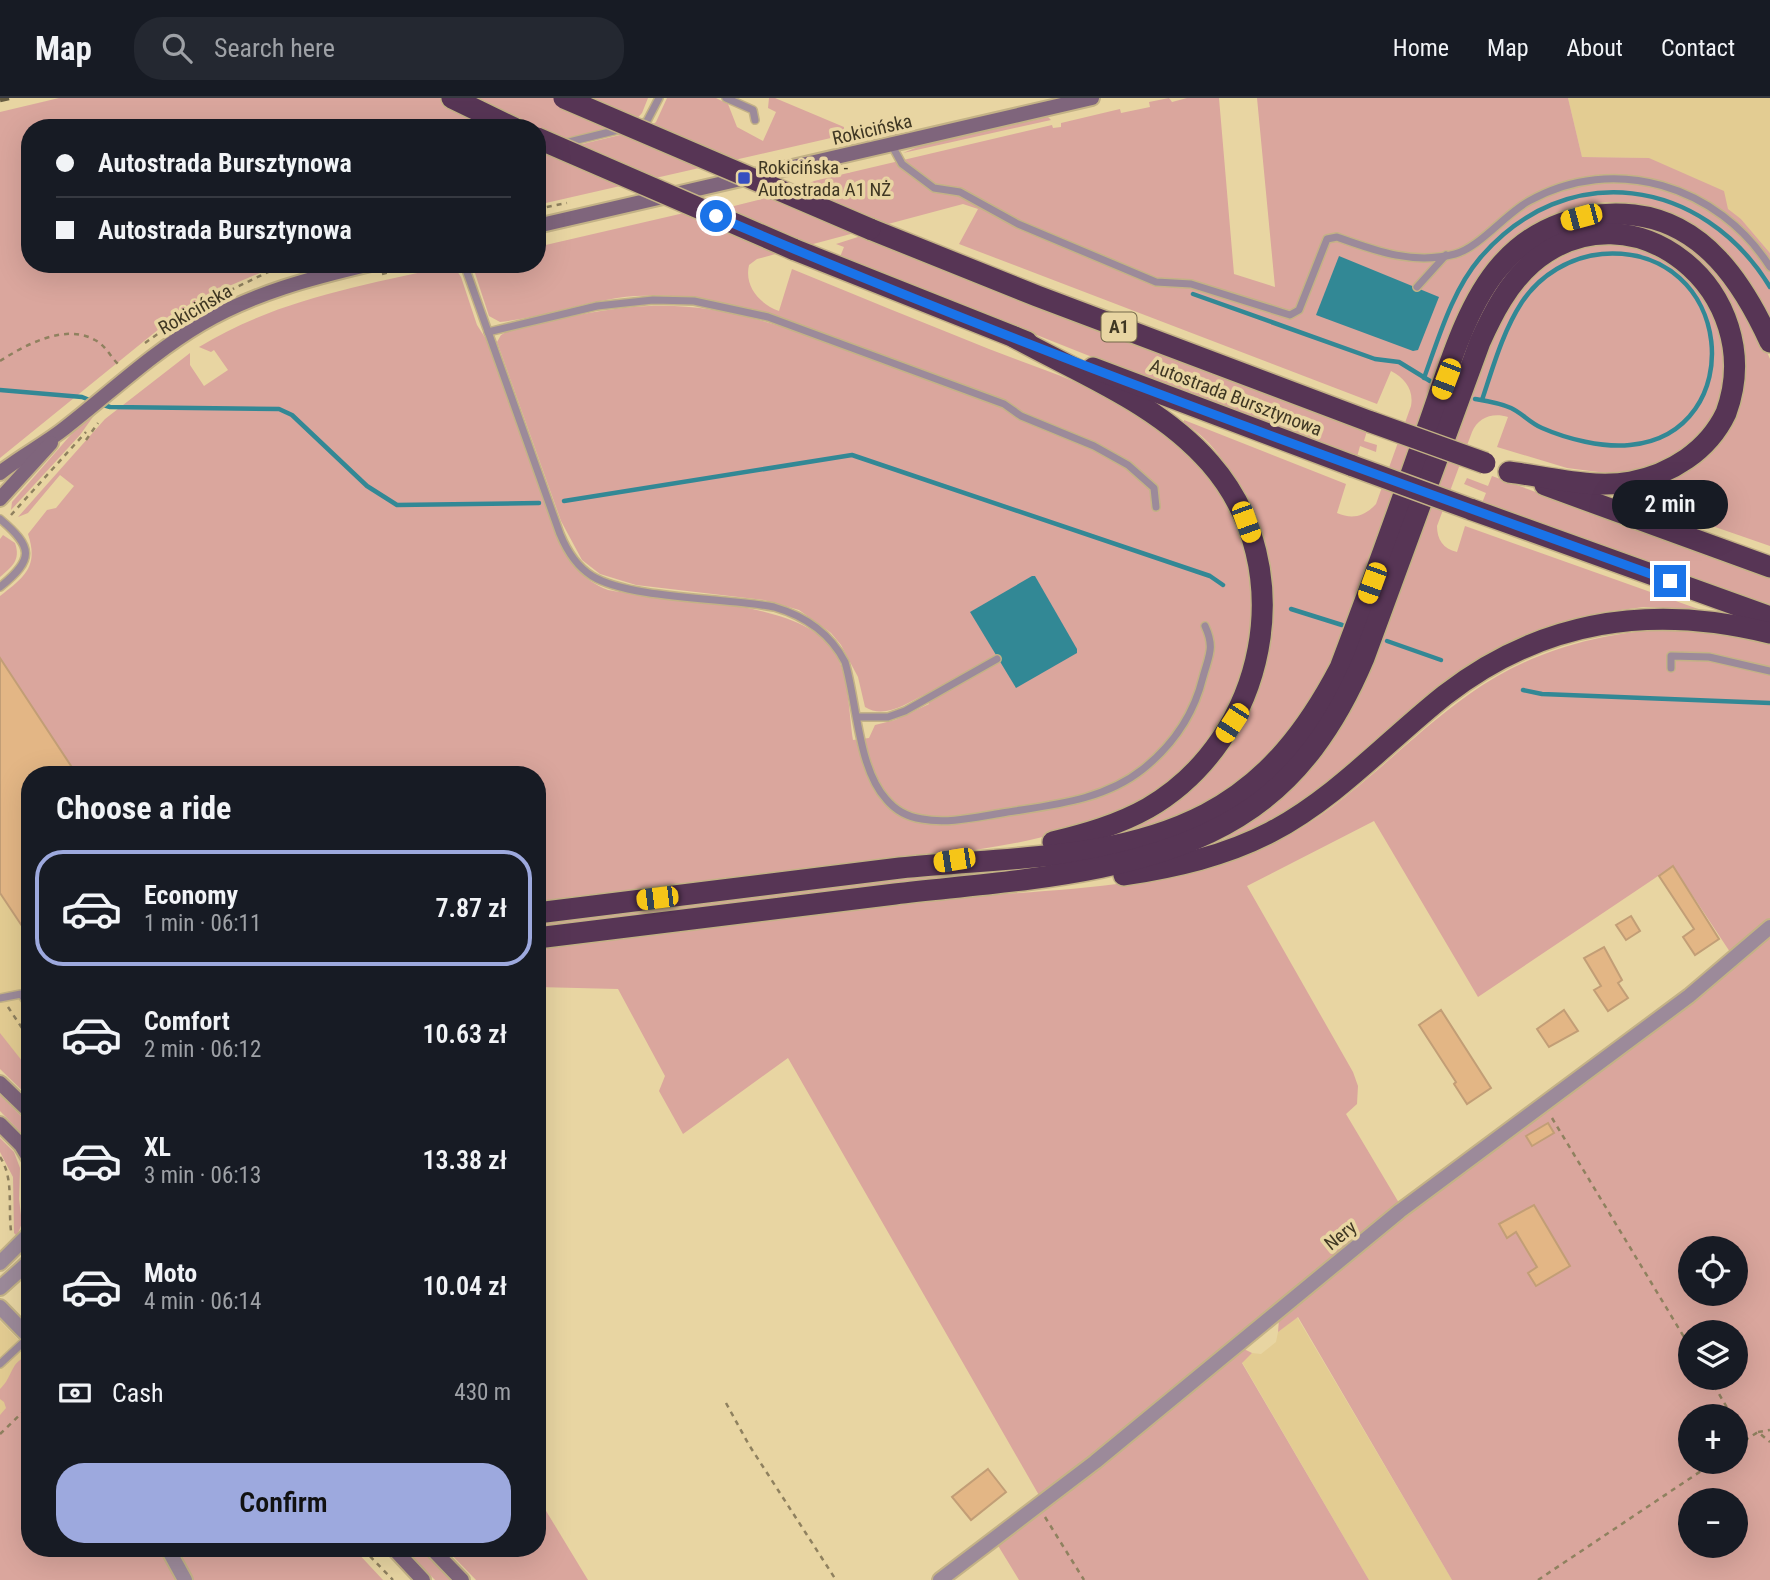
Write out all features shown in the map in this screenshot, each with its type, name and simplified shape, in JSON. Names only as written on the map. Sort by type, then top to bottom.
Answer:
[{"type":"highway","points":[[452,98],[495,119]]},
{"type":"highway","name":"Autostrada Bursztynowa","points":[[564,98],[870,229],[1037,296],[1371,422],[1770,567]]},
{"type":"highway","name":"Autostrada Bursztynowa","points":[[546,142],[793,249],[1014,337],[1353,466],[1770,617]]},
{"type":"highway","points":[[546,912],[902,868],[1090,849],[1162,832],[1224,804],[1251,785],[1286,752],[1312,717],[1340,668],[1437,403],[1478,301],[1502,264],[1539,233],[1560,223],[1602,214],[1638,216],[1677,228],[1696,239],[1724,264],[1748,297],[1770,342]]},
{"type":"highway","points":[[546,937],[1013,881],[1137,859],[1190,842],[1216,830],[1273,792],[1308,756],[1338,713],[1364,658],[1488,323],[1508,289],[1533,263],[1561,245],[1606,234],[1654,241],[1674,250],[1698,268],[1723,300],[1731,317],[1738,346],[1737,369],[1729,405],[1708,440],[1669,470],[1628,482],[1588,482],[1510,472]]},
{"type":"highway","points":[[902,868],[1056,841],[1117,823],[1149,808],[1193,773],[1222,739],[1241,706],[1256,663],[1263,615],[1257,559],[1246,522],[1218,472],[1194,445],[1161,419],[1014,337]]},
{"type":"highway","points":[[1013,881],[1108,877],[1152,870],[1203,859],[1270,833],[1342,784],[1467,680],[1514,653],[1565,632],[1595,624],[1665,617],[1712,621],[1770,633]]},
{"type":"main road","name":"Rokicińska","points":[[546,224],[1093,98]]},
{"type":"main road","name":"Rokicińska","points":[[0,473],[22,455],[62,430],[185,334],[243,303],[279,288],[358,273]]},
{"type":"main road","name":"Rokicińska","points":[[0,499],[62,430]]},
{"type":"main road","points":[[0,1083],[21,1103]]},
{"type":"main road","points":[[0,1124],[21,1145]]},
{"type":"main road","points":[[401,1557],[423,1580]]},
{"type":"main road","points":[[440,1557],[462,1580]]},
{"type":"street","name":"Nery","points":[[940,1580],[1039,1506],[1380,1228],[1689,996],[1770,927]]},
{"type":"street","points":[[0,1263],[21,1242]]},
{"type":"street","points":[[0,1288],[21,1269]]},
{"type":"street","points":[[0,1307],[21,1329]]},
{"type":"street","points":[[172,1557],[185,1580]]},
{"type":"lane","points":[[546,148],[642,124],[647,121],[659,98]]},
{"type":"lane","points":[[726,98],[753,110],[755,120]]},
{"type":"lane","points":[[891,144],[899,161],[918,178],[939,189],[960,192],[1018,224],[1156,282],[1191,284],[1290,315],[1299,310],[1324,244],[1332,237],[1404,258],[1446,255],[1468,248],[1515,210],[1541,195],[1584,181],[1617,178],[1661,184],[1707,204],[1743,231],[1770,267]]},
{"type":"lane","points":[[1417,287],[1446,255]]},
{"type":"lane","points":[[467,273],[561,534],[579,566],[598,580],[619,587],[765,605],[802,618],[824,633],[838,649],[851,684],[872,778],[886,800],[911,816],[948,820],[1078,800],[1120,784],[1142,770],[1180,730],[1195,702],[1212,642],[1205,626]]},
{"type":"lane","points":[[488,332],[597,306],[635,301],[686,301],[743,310],[1004,404],[1028,420],[1094,446],[1144,477],[1154,488],[1156,507]]},
{"type":"lane","points":[[0,587],[19,570],[25,556],[24,541],[2,521]]},
{"type":"lane","points":[[1671,668],[1671,656],[1709,657],[1770,671]]},
{"type":"lane","points":[[858,717],[888,717],[905,711],[997,659]]},
{"type":"lane","points":[[1,998],[21,993]]},
{"type":"lane","points":[[0,1364],[21,1345]]},
{"type":"path","points":[[0,361],[34,342],[63,335],[78,335],[93,338],[102,344],[127,379]]},
{"type":"path","points":[[2,521],[100,420]]},
{"type":"path","points":[[1,998],[21,1027]]},
{"type":"path","points":[[1543,1103],[1678,1327]]},
{"type":"path","points":[[0,1157],[10,1177],[8,1202],[12,1235]]},
{"type":"path","points":[[726,1403],[749,1444],[836,1580]]},
{"type":"path","points":[[0,1434],[21,1414]]},
{"type":"path","points":[[1749,1437],[1770,1430]]},
{"type":"path","points":[[1758,1432],[1770,1443]]},
{"type":"path","points":[[1538,1580],[1697,1474]]},
{"type":"path","points":[[1039,1506],[1084,1580]]},
{"type":"path","points":[[371,1557],[393,1580]]},
{"type":"shaded area","points":[[59,98],[648,98],[642,113],[633,123],[546,143],[546,119],[21,119],[21,273],[260,273],[222,289],[175,316],[0,458],[0,112]]},
{"type":"shaded area","points":[[667,98],[716,98],[728,104],[737,127],[763,141],[776,112],[768,108],[769,98],[775,98],[844,127],[844,135],[546,203],[546,153],[649,128],[656,122]]},
{"type":"shaded area","points":[[1169,98],[1172,102],[1187,98],[1219,98],[1234,274],[1275,287],[1257,98],[1568,98],[1582,157],[1649,158],[1724,191],[1728,209],[1741,219],[1770,253],[1770,319],[1741,272],[1705,236],[1665,213],[1622,203],[1579,206],[1537,224],[1499,256],[1467,303],[1343,633],[1303,712],[1280,743],[1255,769],[1225,792],[1191,810],[1107,836],[1170,802],[1189,788],[1216,760],[1237,728],[1254,694],[1264,657],[1269,619],[1268,580],[1261,543],[1248,506],[1229,471],[1214,449],[1184,424],[1184,420],[1346,484],[1337,513],[1353,516],[1363,514],[1376,504],[1411,406],[1410,390],[1400,377],[1391,371],[1377,404],[959,244],[978,209],[963,204],[757,259],[749,265],[749,280],[755,294],[779,311],[792,269],[1079,384],[1131,409],[1163,431],[1190,456],[1213,483],[1231,513],[1244,546],[1251,581],[1252,617],[1247,656],[1240,682],[1217,729],[1201,750],[1162,786],[1116,813],[1052,835],[985,848],[546,902],[546,766],[71,766],[0,658],[0,596],[27,570],[32,555],[28,534],[47,510],[56,508],[74,486],[60,475],[28,513],[18,517],[105,419],[190,353],[190,365],[204,386],[228,370],[214,350],[211,352],[199,347],[259,317],[323,295],[417,273],[458,273],[477,325],[486,339],[557,538],[577,569],[590,581],[608,590],[733,605],[797,623],[821,637],[837,656],[846,686],[853,740],[869,738],[875,725],[895,720],[929,704],[924,695],[887,711],[865,707],[858,677],[841,645],[831,633],[799,610],[764,600],[636,585],[600,574],[582,560],[561,521],[497,342],[501,335],[510,330],[585,314],[650,306],[714,310],[789,329],[792,322],[706,300],[639,296],[500,322],[489,316],[475,273],[546,273],[546,245],[697,210],[726,208],[794,191],[814,181],[1052,125],[1053,128],[1061,127],[1061,123],[1120,109],[1121,113],[1150,107],[1149,102]]},
{"type":"shaded area","points":[[1568,98],[1770,98],[1770,253],[1741,219],[1649,158],[1582,157]]},
{"type":"shaded area","points":[[1048,117],[1051,120],[903,153],[920,146]]},
{"type":"shaded area","points":[[1620,220],[1648,225],[1695,250],[1731,287],[1759,334],[1770,359],[1770,546],[1617,493],[1659,483],[1697,461],[1717,440],[1728,388],[1723,337],[1705,292],[1677,255],[1641,231],[1601,223]]},
{"type":"shaded area","points":[[861,236],[1367,431],[1364,441],[1377,445],[1376,452],[1360,446],[1357,457],[1087,355],[840,257],[844,247],[836,244]]},
{"type":"shaded area","points":[[1552,237],[1512,268],[1499,285],[1478,322],[1441,421],[1439,420],[1465,348],[1496,285],[1518,260]]},
{"type":"shaded area","points":[[1601,243],[1631,245],[1671,259],[1711,299],[1728,361],[1717,407],[1709,422],[1687,446],[1662,463],[1614,474],[1567,468],[1497,447],[1508,417],[1486,417],[1472,432],[1437,526],[1438,535],[1445,546],[1457,552],[1465,526],[1701,610],[1644,607],[1605,612],[1561,624],[1356,762],[1291,811],[1215,846],[1267,808],[1502,316],[1532,275],[1575,249]]},
{"type":"shaded area","points":[[95,414],[80,435],[11,510],[12,502],[75,430]]},
{"type":"shaded area","points":[[1492,476],[1770,577],[1770,606],[1482,503],[1486,493],[1464,484],[1467,478],[1488,486]]},
{"type":"shaded area","points":[[1405,508],[1411,510],[1362,642],[1336,697],[1305,745],[1267,786],[1219,819],[1157,844],[1080,862],[546,928],[546,921],[1111,852],[1180,831],[1235,803],[1278,769],[1311,728],[1338,682],[1361,629]]},
{"type":"shaded area","points":[[3,535],[15,543],[17,554],[12,566],[0,577],[0,539]]},
{"type":"shaded area","points":[[1666,629],[1715,633],[1770,642],[1770,920],[1732,955],[1673,866],[1478,997],[1374,821],[1247,886],[1353,1072],[1358,1086],[1357,1104],[1346,1114],[1399,1203],[1040,1497],[788,1058],[683,1134],[659,1091],[665,1076],[618,989],[546,987],[546,947],[878,905],[1127,883],[1205,868],[1243,856],[1306,825],[1361,784],[1440,716],[1491,680],[1514,667],[1562,648],[1613,635]]},
{"type":"shaded area","points":[[0,633],[88,766],[21,766],[21,1064],[0,1042]]},
{"type":"shaded area","points":[[1770,933],[1770,1580],[1452,1580],[1298,1317],[1278,1332],[1279,1319],[1403,1218]]},
{"type":"shaded area","points":[[0,1033],[21,1060],[21,1089],[0,1069]]},
{"type":"shaded area","points":[[0,1095],[21,1116],[21,1133],[0,1111]]},
{"type":"shaded area","points":[[0,1138],[14,1152],[20,1168],[21,1226],[17,1236],[14,1233],[13,1177],[0,1152]]},
{"type":"shaded area","points":[[1297,1317],[1452,1580],[1369,1580],[1242,1362],[1252,1353],[1261,1354],[1276,1342],[1278,1332]]},
{"type":"shaded area","points":[[0,1321],[21,1343],[21,1414],[0,1434]]},
{"type":"shaded area","points":[[1244,1349],[1252,1353],[1242,1363],[1369,1580],[1019,1580],[997,1544]]},
{"type":"shaded area","points":[[21,1360],[21,1557],[166,1557],[179,1580],[0,1580],[0,1415],[6,1408],[0,1399],[0,1389]]},
{"type":"shaded area","points":[[546,1511],[588,1580],[476,1580],[454,1557],[546,1557]]},
{"type":"shaded area","points":[[178,1557],[361,1557],[383,1580],[191,1580]]},
{"type":"shaded area","points":[[413,1557],[428,1557],[450,1580],[435,1580]]},
{"type":"water","points":[[1339,256],[1439,297],[1418,350],[1413,351],[1316,315]]},
{"type":"water","points":[[1035,576],[1077,653],[1016,688],[970,612]]},
{"type":"building","points":[[0,658],[71,766],[21,766],[21,924],[0,893]]},
{"type":"building","points":[[1673,866],[1719,939],[1695,955],[1683,937],[1694,929],[1659,876]]},
{"type":"building","points":[[1631,916],[1640,931],[1626,940],[1616,925]]},
{"type":"building","points":[[1604,947],[1622,980],[1618,983],[1628,998],[1608,1011],[1594,990],[1601,986],[1584,958]]},
{"type":"building","points":[[1441,1010],[1491,1088],[1467,1104],[1419,1025]]},
{"type":"building","points":[[1564,1010],[1578,1031],[1549,1047],[1537,1029]]},
{"type":"building","points":[[1548,1123],[1554,1133],[1532,1146],[1526,1136]]},
{"type":"building","points":[[1534,1205],[1570,1266],[1536,1286],[1528,1273],[1537,1267],[1516,1232],[1507,1238],[1499,1224]]},
{"type":"building","points":[[988,1469],[1006,1492],[971,1520],[952,1497]]},
{"type":"waterway","points":[[1424,378],[1454,300],[1470,271],[1514,226],[1552,204],[1592,194],[1632,193],[1671,203],[1709,222],[1742,250],[1770,287]]},
{"type":"waterway","points":[[1475,399],[1511,408],[1552,432],[1597,444],[1630,445],[1669,433],[1695,409],[1709,377],[1711,341],[1701,307],[1680,278],[1646,259],[1602,254],[1567,263],[1529,292],[1515,313],[1494,362],[1482,400]]},
{"type":"waterway","points":[[1193,294],[1375,359],[1399,362],[1430,381]]},
{"type":"waterway","points":[[0,390],[82,397],[92,401]]},
{"type":"waterway","points":[[100,404],[110,407],[279,409],[292,415],[367,486],[397,505],[539,503]]},
{"type":"waterway","points":[[564,501],[852,455],[1210,576],[1223,585]]},
{"type":"waterway","points":[[1291,609],[1342,625]]},
{"type":"waterway","points":[[1387,641],[1441,660]]},
{"type":"waterway","points":[[1523,690],[1542,694],[1770,703]]},
{"type":"railway","points":[[0,100],[9,98]]},
{"type":"place","name":"Rokicińska - Autostrada A1 NŻ","points":[[744,178]]},
{"type":"route","points":[[716,216],[842,269],[1184,403],[1670,581]]}]
